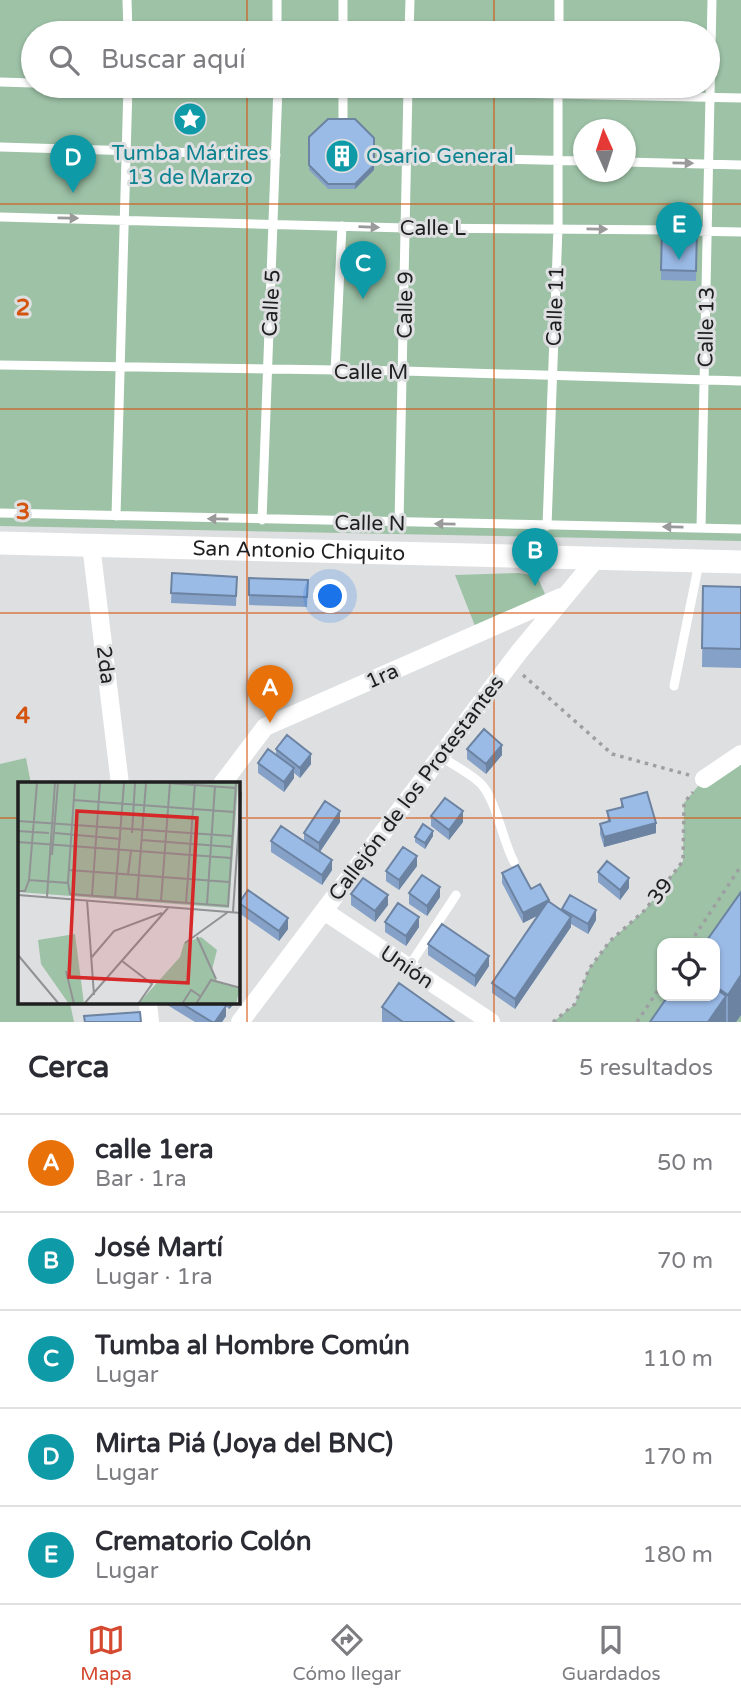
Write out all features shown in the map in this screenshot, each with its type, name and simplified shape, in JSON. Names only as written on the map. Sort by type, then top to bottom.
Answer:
[{"type":"main road","name":"San Antonio Chiquito","points":[[0,543],[741,562]]},
{"type":"street","name":"2da","points":[[90,545],[121,782]]},
{"type":"street","name":"Callejón de los Protestantes","points":[[240,1022],[510,664],[597,558]]},
{"type":"street","name":"1ra","points":[[224,782],[265,727],[565,596]]},
{"type":"street","points":[[704,779],[741,754]]},
{"type":"street","name":"Unión","points":[[324,911],[491,1022]]},
{"type":"street","points":[[148,1004],[150,1022]]},
{"type":"lane","points":[[127,0],[128,21]]},
{"type":"lane","points":[[277,0],[277,21]]},
{"type":"lane","points":[[343,0],[343,21]]},
{"type":"lane","points":[[409,21],[410,0]]},
{"type":"lane","points":[[559,0],[559,21]]},
{"type":"lane","name":"Calle 13","points":[[711,21],[712,0]]},
{"type":"lane","points":[[0,82],[21,83]]},
{"type":"lane","points":[[720,97],[741,98]]},
{"type":"lane","points":[[116,516],[128,98]]},
{"type":"lane","name":"Calle 5","points":[[262,520],[278,98]]},
{"type":"lane","points":[[343,98],[343,118]]},
{"type":"lane","name":"Calle 9","points":[[398,523],[404,371],[408,98]]},
{"type":"lane","name":"Calle 11","points":[[547,526],[558,229],[558,98]]},
{"type":"lane","name":"Calle 13","points":[[701,528],[706,380],[709,98]]},
{"type":"lane","points":[[0,147],[276,155]]},
{"type":"lane","points":[[408,157],[573,161]]},
{"type":"lane","points":[[636,162],[741,165]]},
{"type":"lane","name":"Calle L","points":[[0,217],[406,228],[741,232]]},
{"type":"lane","points":[[335,372],[342,226]]},
{"type":"lane","name":"Calle M","points":[[0,365],[404,371],[741,381]]},
{"type":"lane","name":"Calle N","points":[[0,513],[741,529]]},
{"type":"lane","points":[[674,686],[699,561]]},
{"type":"lane","points":[[440,757],[481,784],[494,806],[502,840],[514,862]]},
{"type":"lane","points":[[408,968],[456,895]]},
{"type":"path","points":[[510,664],[552,698],[612,754],[704,779]]},
{"type":"path","name":"39","points":[[553,1022],[575,1004],[589,969],[610,941],[645,909],[683,861],[684,803],[704,779]]},
{"type":"path","points":[[693,938],[741,866]]},
{"type":"path","points":[[637,1022],[657,992]]},
{"type":"green space","points":[[0,0],[741,0],[741,541],[0,526]]},
{"type":"green space","points":[[519,573],[537,576],[545,594],[538,601],[475,626],[455,575]]},
{"type":"green space","points":[[26,758],[31,782],[18,782],[18,1004],[70,1004],[74,1022],[0,1022],[0,764]]},
{"type":"green space","points":[[741,762],[741,1022],[553,1022],[575,1004],[589,969],[610,941],[645,910],[683,861],[684,803],[704,779]]},
{"type":"building","name":"Osario General","points":[[328,119],[355,119],[374,138],[374,165],[355,184],[328,184],[309,165],[309,137]]},
{"type":"building","points":[[662,228],[697,229],[696,271],[661,270]]},
{"type":"building","points":[[172,573],[237,577],[236,596],[171,593]]},
{"type":"building","points":[[249,578],[308,580],[307,597],[249,595]]},
{"type":"building","points":[[703,586],[741,587],[741,649],[702,648]]},
{"type":"building","points":[[484,729],[502,745],[486,764],[467,749]]},
{"type":"building","points":[[287,735],[311,754],[300,768],[276,749]]},
{"type":"building","points":[[268,749],[294,768],[284,782],[258,763]]},
{"type":"building","points":[[647,792],[656,823],[604,837],[600,824],[610,821],[607,811],[623,807],[621,799]]},
{"type":"building","points":[[445,798],[463,811],[449,830],[431,816]]},
{"type":"building","points":[[325,801],[340,811],[319,843],[304,833]]},
{"type":"building","points":[[423,824],[433,831],[425,843],[415,837]]},
{"type":"building","points":[[281,826],[332,860],[322,875],[271,841]]},
{"type":"building","points":[[403,847],[417,856],[399,880],[386,871]]},
{"type":"building","points":[[607,861],[629,878],[620,890],[598,872]]},
{"type":"building","points":[[518,865],[531,889],[540,884],[549,900],[523,913],[502,873]]},
{"type":"building","points":[[422,875],[440,887],[427,906],[409,893]]},
{"type":"building","points":[[363,878],[388,895],[375,911],[351,894]]},
{"type":"building","points":[[248,890],[288,918],[279,931],[240,902]]},
{"type":"building","points":[[741,892],[741,975],[728,995],[720,989],[720,938],[709,938]]},
{"type":"building","points":[[570,895],[596,910],[588,924],[562,909]]},
{"type":"building","points":[[548,901],[571,917],[515,999],[492,983]]},
{"type":"building","points":[[398,903],[419,917],[406,936],[385,922]]},
{"type":"building","points":[[442,924],[489,956],[475,976],[428,944]]},
{"type":"building","points":[[399,983],[454,1022],[403,1022],[382,1007]]},
{"type":"building","points":[[720,992],[726,996],[708,1022],[650,1022],[665,1001],[720,1001]]},
{"type":"building","points":[[183,1004],[226,1006],[215,1022]]},
{"type":"building","points":[[140,1012],[141,1022],[85,1022],[84,1016]]},
{"type":"place","name":"Tumba Mártires 13 de Marzo","points":[[190,119]]},
{"type":"place","name":"Osario General","points":[[342,156]]},
{"type":"place","name":"Mirta Piá (Joya del BNC)","points":[[73,193]]},
{"type":"place","name":"Crematorio Colón","points":[[679,260]]},
{"type":"place","name":"Tumba al Hombre Común","points":[[363,299]]},
{"type":"place","name":"José Martí","points":[[535,586]]},
{"type":"place","name":"calle 1era","points":[[270,723]]}]
